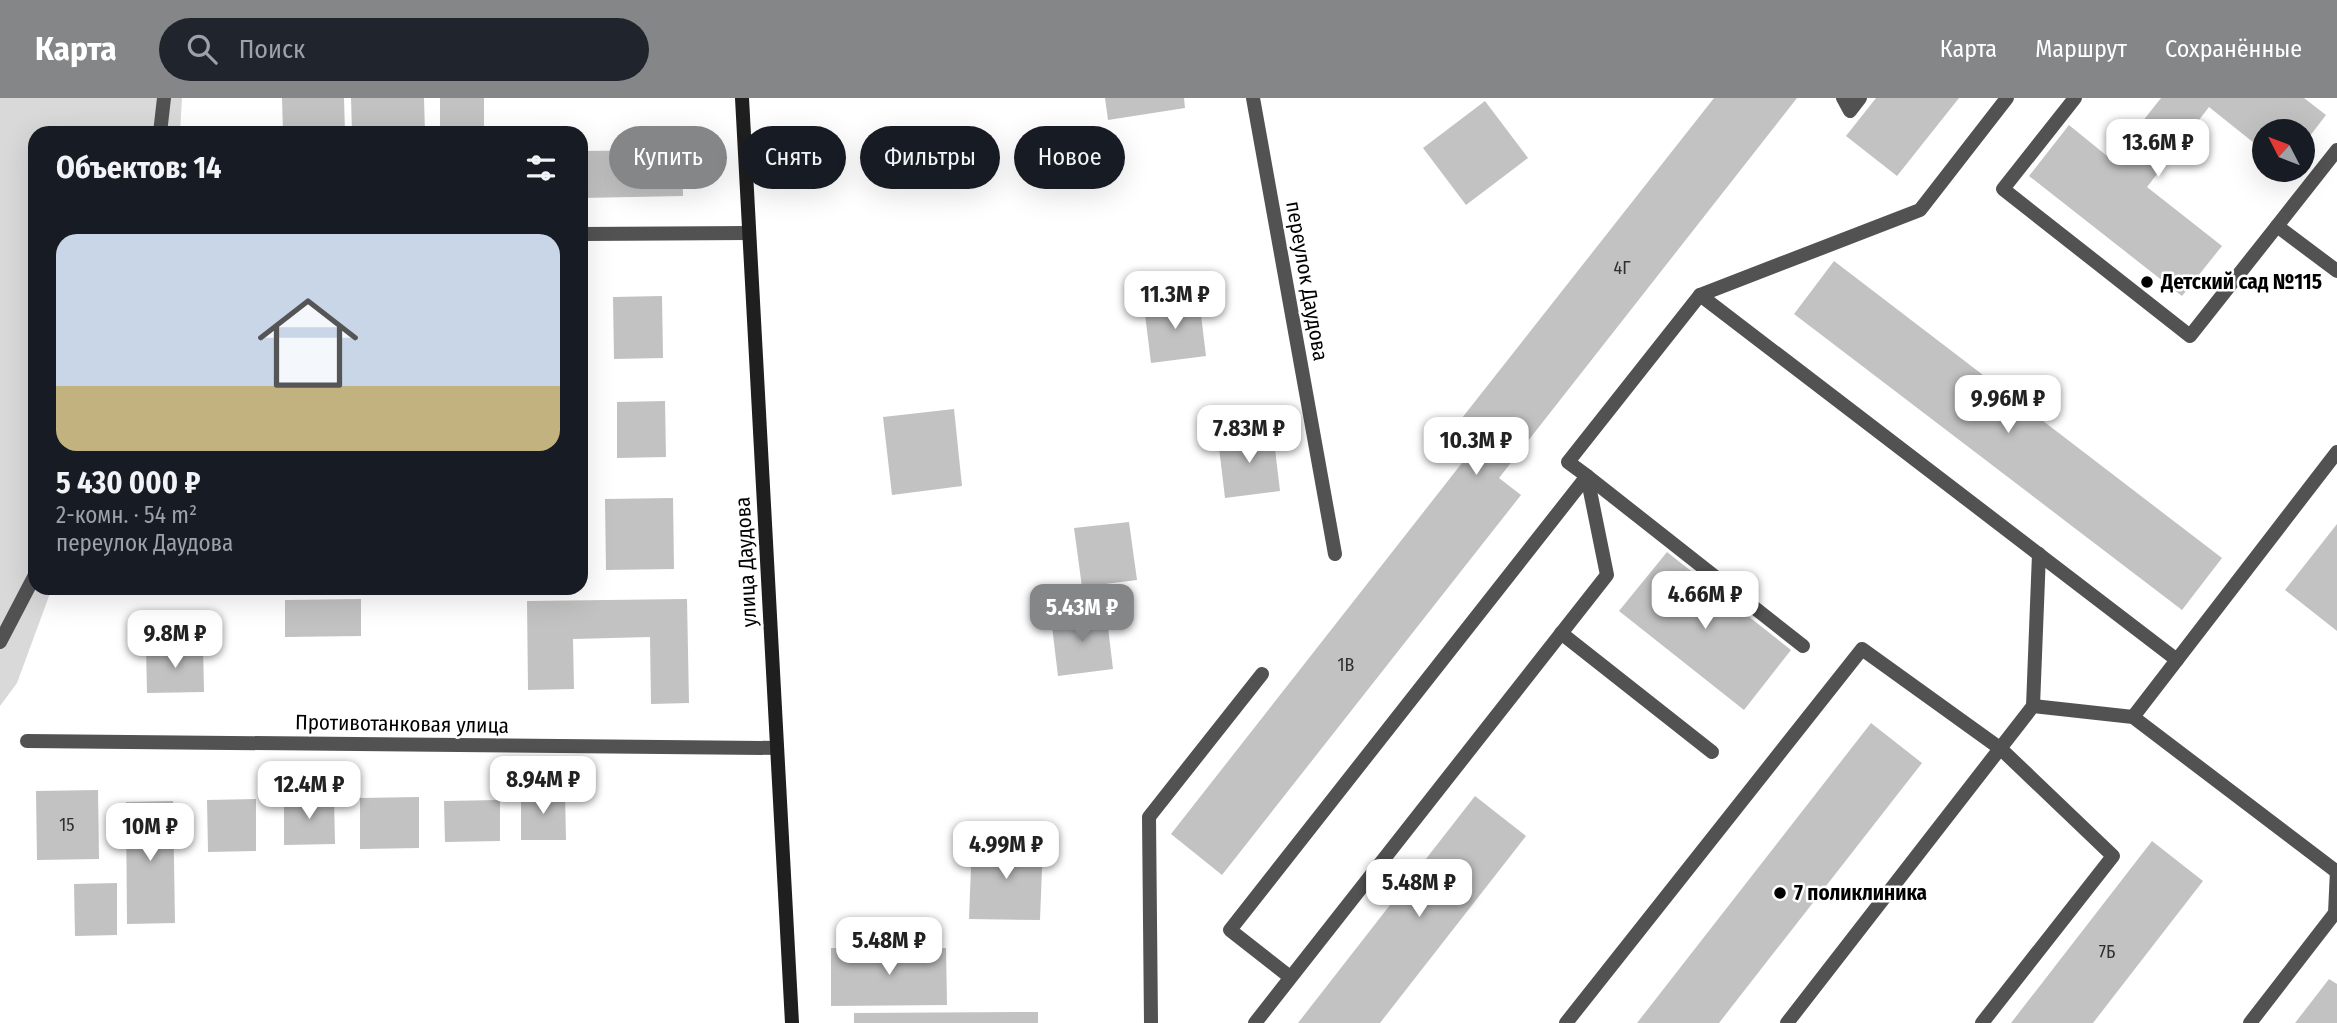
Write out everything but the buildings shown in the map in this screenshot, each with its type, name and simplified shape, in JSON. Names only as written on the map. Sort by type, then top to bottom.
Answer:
[{"type":"street","points":[[161,126],[164,98]]},
{"type":"street","name":"улица Даудова","points":[[743,98],[792,1023]]},
{"type":"street","name":"переулок Даудова","points":[[1253,98],[1335,554]]},
{"type":"street","points":[[1846,104],[1860,98]]},
{"type":"street","points":[[1802,646],[1568,462],[1700,295],[1920,210],[2007,98]]},
{"type":"street","points":[[2075,98],[2003,189],[2190,337],[2337,150]]},
{"type":"street","points":[[2277,226],[2337,271]]},
{"type":"street","points":[[588,234],[749,233]]},
{"type":"street","points":[[1700,295],[2177,660]]},
{"type":"street","points":[[2133,717],[2337,452]]},
{"type":"street","points":[[1255,1023],[1607,575],[1587,476]]},
{"type":"street","points":[[1290,977],[1230,930],[1587,476]]},
{"type":"street","points":[[1787,1023],[2033,706],[2039,554]]},
{"type":"street","points":[[0,642],[28,588]]},
{"type":"street","points":[[1561,633],[1712,752]]},
{"type":"street","points":[[1566,1023],[1863,649],[2001,749],[2113,856],[1982,1023]]},
{"type":"street","points":[[1151,1023],[1149,817],[1262,674]]},
{"type":"street","points":[[2033,706],[2133,717],[2337,871],[2335,913],[2250,1023]]},
{"type":"street","name":"Противотанковая улица","points":[[27,741],[778,748]]},
{"type":"shaded area","points":[[0,98],[182,98],[180,126],[28,126],[28,595],[49,595],[17,683],[0,706]]},
{"type":"place","name":"Детский сад №115","points":[[2147,282]]},
{"type":"place","name":"7 поликлиника","points":[[1780,893]]}]
